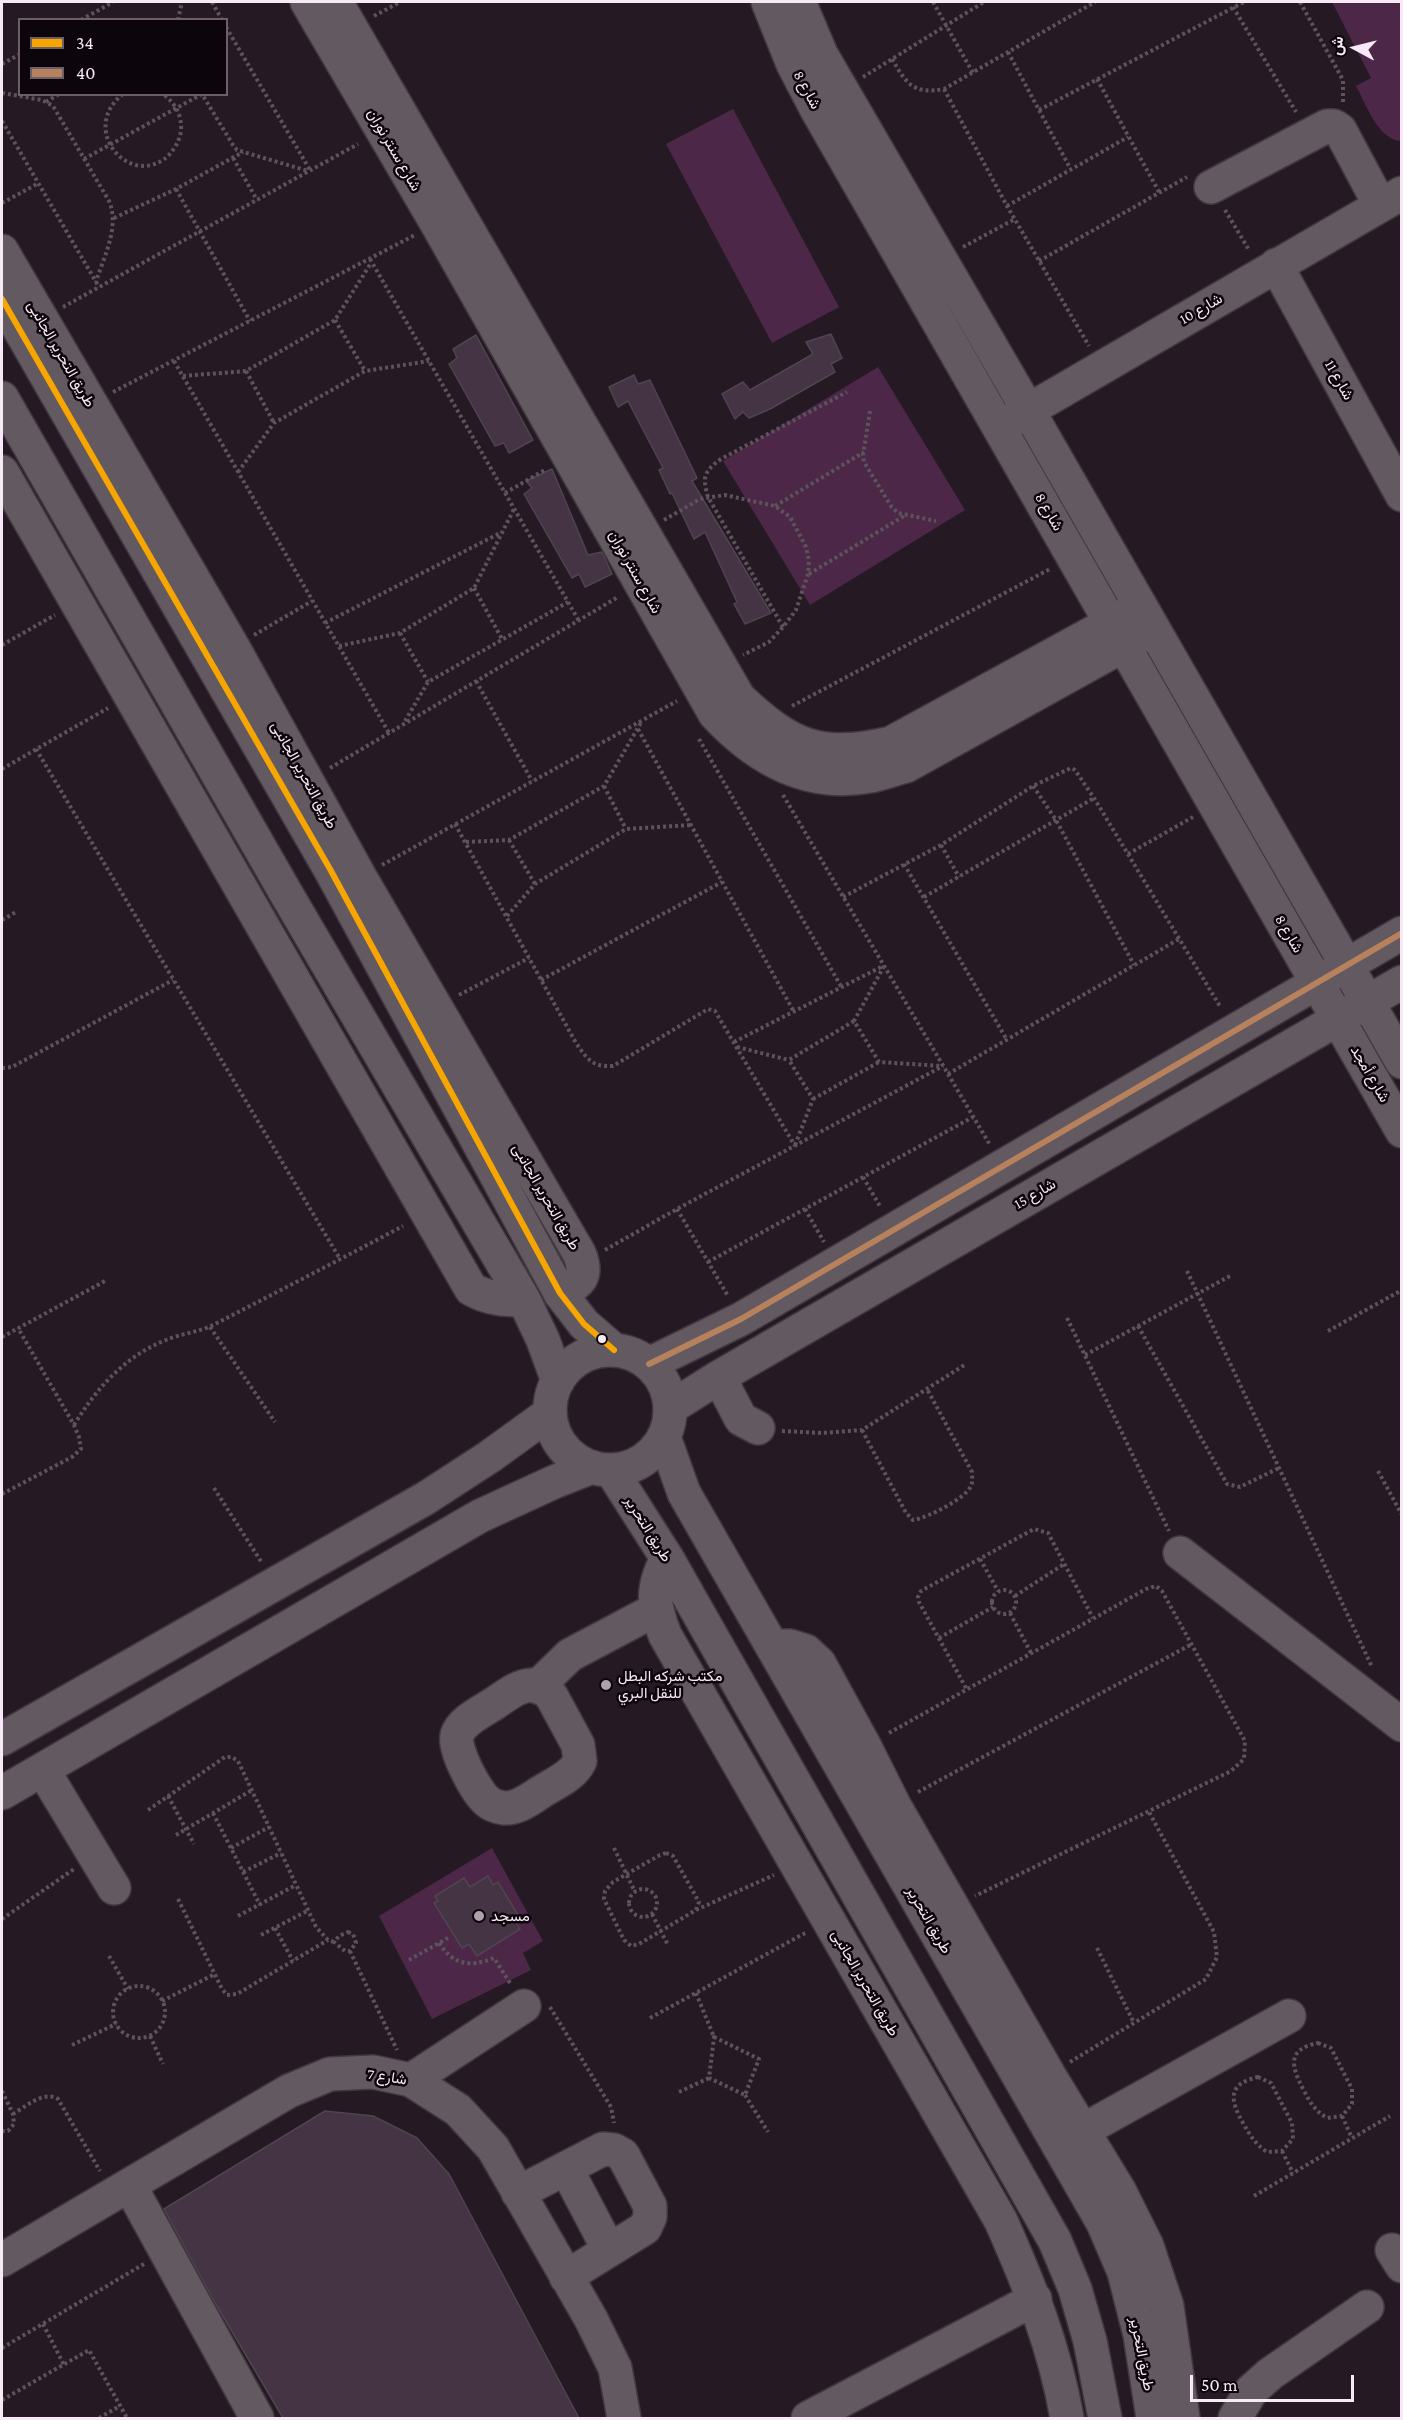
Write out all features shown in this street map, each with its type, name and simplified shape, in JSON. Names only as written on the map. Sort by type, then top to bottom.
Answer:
[{"type":"street","name":"شارع سنتر نوران","points":[[307,2],[383,130],[642,583],[695,691],[735,736],[759,754],[794,771],[831,778],[869,776],[906,766],[1146,618]]},
{"type":"street","name":"شارع سنتر نوران","points":[[336,2],[643,533],[695,691]]},
{"type":"street","name":"شارع 8","points":[[768,2],[793,64],[817,110],[1075,556],[1338,1018]]},
{"type":"street","name":"شارع 8","points":[[799,2],[821,54],[1367,1002]]},
{"type":"street","points":[[1211,187],[1322,130],[1340,130],[1391,199]]},
{"type":"street","name":"شارع 10","points":[[1000,426],[1391,199]]},
{"type":"street","name":"طريق التحرير الجانبى","points":[[2,251],[233,647],[307,781],[326,839],[360,877],[437,1006],[584,1263],[583,1275],[576,1286],[560,1293]]},
{"type":"street","name":"شارع 11","points":[[1270,269],[1401,495]]},
{"type":"street","points":[[2,299],[326,839],[560,1293],[584,1324],[614,1350]]},
{"type":"street","points":[[2,398],[287,896],[524,1300],[543,1340],[558,1381]]},
{"type":"street","points":[[2,472],[471,1289],[486,1297],[524,1300]]},
{"type":"street","name":"شارع سنتر نوران","points":[[695,691],[739,698],[763,721],[794,741],[825,749],[858,750],[891,743],[1118,634]]},
{"type":"street","points":[[159,746],[191,727]]},
{"type":"street","points":[[649,1364],[741,1319],[1401,933]]},
{"type":"street","name":"شارع 15","points":[[667,1423],[719,1377],[1401,982]]},
{"type":"street","points":[[1367,1002],[1401,1062]]},
{"type":"street","name":"شارع أمجد","points":[[1338,1018],[1401,1131]]},
{"type":"street","points":[[2,1793],[480,1516],[554,1482],[601,1469],[622,1469],[651,1455],[667,1423],[664,1384],[649,1364],[632,1354],[614,1350],[601,1351],[576,1361],[558,1381],[553,1391],[550,1413],[556,1437],[563,1447],[581,1463],[601,1469]]},
{"type":"street","points":[[719,1377],[741,1419],[758,1428]]},
{"type":"street","points":[[2,1738],[426,1498],[489,1457],[550,1413]]},
{"type":"street","name":"طريق التحرير","points":[[667,1423],[684,1493],[1103,2223],[1124,2272],[1140,2334],[1153,2418]]},
{"type":"street","name":"طريق التحرير","points":[[601,1469],[667,1558],[1055,2241],[1075,2289],[1090,2341],[1105,2418]]},
{"type":"street","points":[[1180,1553],[1401,1725]]},
{"type":"street","name":"طريق التحرير الجانبى","points":[[667,1558],[656,1583],[655,1610],[665,1635],[1001,2221],[1035,2299],[1053,2354],[1067,2418]]},
{"type":"street","points":[[538,1686],[570,1655],[655,1610]]},
{"type":"street","points":[[772,1646],[798,1648],[819,1663],[894,1805],[1049,2075],[1119,2190],[1147,2246],[1167,2306],[1183,2418]]},
{"type":"street","points":[[43,1770],[114,1888]]},
{"type":"street","points":[[820,1906],[844,1873]]},
{"type":"street","points":[[411,2080],[524,2006]]},
{"type":"street","points":[[1082,2131],[1289,2016]]},
{"type":"street","name":"شارع 7","points":[[2,2260],[289,2091],[330,2074],[373,2072],[411,2080],[458,2110],[493,2148],[591,2319],[615,2368],[624,2418]]},
{"type":"street","points":[[518,2193],[603,2149],[614,2150],[623,2156],[650,2206],[650,2217],[645,2228],[566,2277]]},
{"type":"street","points":[[566,2168],[609,2250]]},
{"type":"street","points":[[122,2191],[165,2252],[256,2418]]},
{"type":"street","points":[[808,2418],[1035,2299]]},
{"type":"street","points":[[1235,2418],[1251,2391],[1270,2374],[1367,2307]]},
{"type":"path","points":[[85,18],[113,2]]},
{"type":"path","points":[[178,18],[182,2]]},
{"type":"path","points":[[212,2],[221,18]]},
{"type":"path","points":[[933,2],[973,72]]},
{"type":"path","points":[[842,90],[984,2]]},
{"type":"path","points":[[892,59],[912,87],[928,92],[944,89],[1095,2]]},
{"type":"path","points":[[1039,110],[1244,2]]},
{"type":"path","points":[[1233,7],[1322,130],[1343,104],[1343,80],[1300,2]]},
{"type":"path","points":[[228,30],[310,170]]},
{"type":"path","points":[[1008,52],[1070,168]]},
{"type":"path","points":[[2,63],[18,55]]},
{"type":"path","points":[[1097,79],[1159,192]]},
{"type":"path","points":[[944,89],[1007,206],[1101,368]]},
{"type":"path","points":[[2,93],[46,102],[57,112],[109,201],[114,218],[113,228],[96,282]]},
{"type":"path","points":[[46,102],[56,96]]},
{"type":"path","points":[[120,96],[109,110],[105,122],[105,134],[109,145],[124,161],[146,165],[166,158],[179,141],[181,130],[176,108],[165,96]]},
{"type":"path","points":[[84,159],[198,96]]},
{"type":"path","points":[[203,96],[233,146],[243,152],[310,170]]},
{"type":"path","points":[[2,122],[99,287]]},
{"type":"path","points":[[41,319],[383,130]]},
{"type":"path","points":[[1007,206],[1070,168],[1128,137]]},
{"type":"path","points":[[114,218],[176,189],[243,152]]},
{"type":"path","points":[[233,158],[257,200]]},
{"type":"path","points":[[1039,261],[1182,178],[1192,176],[1203,178],[1211,187],[1270,269]]},
{"type":"path","points":[[2,203],[37,184]]},
{"type":"path","points":[[176,189],[250,321]]},
{"type":"path","points":[[940,259],[1015,219]]},
{"type":"path","points":[[90,404],[437,224]]},
{"type":"path","points":[[183,376],[246,371],[335,320],[371,260]]},
{"type":"path","points":[[371,260],[579,621]]},
{"type":"path","points":[[335,320],[364,371]]},
{"type":"path","points":[[174,361],[389,733]]},
{"type":"path","points":[[238,472],[274,423],[364,371],[429,361]]},
{"type":"path","points":[[246,371],[274,423]]},
{"type":"path","points":[[783,627],[708,497],[704,482],[709,468],[721,459],[847,392]]},
{"type":"path","points":[[870,411],[864,462],[891,506],[898,513],[936,521]]},
{"type":"path","points":[[775,506],[864,452]]},
{"type":"path","points":[[505,493],[569,456]]},
{"type":"path","points":[[360,877],[695,691],[769,642],[796,610],[808,574],[809,561],[806,547],[790,517],[775,506],[725,495],[708,497],[700,499],[643,533]]},
{"type":"path","points":[[339,646],[400,633],[474,588],[514,509]]},
{"type":"path","points":[[808,574],[904,516]]},
{"type":"path","points":[[325,623],[502,532]]},
{"type":"path","points":[[763,721],[1075,556]]},
{"type":"path","points":[[307,781],[642,583]]},
{"type":"path","points":[[474,588],[502,639]]},
{"type":"path","points":[[233,647],[312,601]]},
{"type":"path","points":[[404,723],[428,682],[568,602]]},
{"type":"path","points":[[2,645],[77,603]]},
{"type":"path","points":[[400,633],[428,682]]},
{"type":"path","points":[[476,681],[532,781]]},
{"type":"path","points":[[2,769],[130,695]]},
{"type":"path","points":[[466,842],[509,840],[604,786],[642,720]]},
{"type":"path","points":[[638,729],[794,1012]]},
{"type":"path","points":[[695,731],[842,988]]},
{"type":"path","points":[[36,749],[340,1260]]},
{"type":"path","points":[[759,754],[1002,1166]]},
{"type":"path","points":[[843,897],[941,845],[1033,786],[1071,768],[1075,770],[1094,798],[1234,1031]]},
{"type":"path","points":[[604,786],[626,829]]},
{"type":"path","points":[[1033,786],[1056,820],[1134,965]]},
{"type":"path","points":[[924,897],[1094,798]]},
{"type":"path","points":[[1128,854],[1215,805]]},
{"type":"path","points":[[455,824],[587,1059],[599,1066],[613,1066],[708,1010],[715,1011],[795,1146]]},
{"type":"path","points":[[507,916],[535,884],[626,829],[691,825]]},
{"type":"path","points":[[509,840],[535,884]]},
{"type":"path","points":[[941,845],[959,877]]},
{"type":"path","points":[[904,864],[1007,1040]]},
{"type":"path","points":[[541,980],[723,882]]},
{"type":"path","points":[[2,920],[16,912]]},
{"type":"path","points":[[948,1074],[1179,939]]},
{"type":"path","points":[[437,1006],[529,958]]},
{"type":"path","points":[[736,1045],[794,1012],[884,966]]},
{"type":"path","points":[[789,1060],[854,1021],[884,966]]},
{"type":"path","points":[[2,1068],[12,1067],[173,980]]},
{"type":"path","points":[[854,1021],[879,1062]]},
{"type":"path","points":[[736,1045],[789,1060],[813,1099]]},
{"type":"path","points":[[795,1146],[813,1099],[879,1062],[943,1066]]},
{"type":"path","points":[[584,1263],[677,1209],[943,1066]]},
{"type":"path","points":[[708,1262],[973,1117]]},
{"type":"path","points":[[863,1177],[894,1230]]},
{"type":"path","points":[[677,1209],[741,1319]]},
{"type":"path","points":[[805,1209],[837,1263]]},
{"type":"path","points":[[74,1425],[102,1384],[134,1358],[163,1341],[210,1327],[428,1212]]},
{"type":"path","points":[[1187,1271],[1373,1669]]},
{"type":"path","points":[[1085,1355],[1230,1276]]},
{"type":"path","points":[[2,1337],[105,1281]]},
{"type":"path","points":[[1328,1331],[1401,1290]]},
{"type":"path","points":[[1067,1318],[1180,1553]]},
{"type":"path","points":[[1138,1326],[1227,1484],[1240,1487],[1279,1468]]},
{"type":"path","points":[[210,1327],[275,1422]]},
{"type":"path","points":[[2,1494],[81,1449],[74,1425],[18,1328]]},
{"type":"path","points":[[758,1428],[792,1432],[862,1430],[966,1365]]},
{"type":"path","points":[[862,1430],[906,1513],[913,1520],[924,1518],[966,1493],[972,1484],[972,1472],[927,1389]]},
{"type":"path","points":[[1378,1471],[1401,1515]]},
{"type":"path","points":[[214,1488],[276,1583]]},
{"type":"path","points":[[966,1688],[919,1602],[918,1597],[921,1591],[1034,1529],[1048,1533],[1093,1618]]},
{"type":"path","points":[[980,1559],[998,1591]]},
{"type":"path","points":[[1015,1596],[1064,1564]]},
{"type":"path","points":[[865,1747],[966,1688],[1146,1589],[1156,1586],[1162,1591],[1245,1741],[1244,1759],[1231,1771],[953,1906]]},
{"type":"path","points":[[1004,1589],[1011,1591],[1015,1596],[1017,1602],[1010,1613],[997,1612],[993,1607],[991,1601],[993,1595],[998,1591],[1004,1589]]},
{"type":"path","points":[[939,1638],[993,1607]]},
{"type":"path","points":[[1010,1613],[1031,1653]]},
{"type":"path","points":[[894,1805],[1191,1644]]},
{"type":"path","points":[[148,1810],[225,1757],[232,1757],[238,1761],[316,1927],[328,1940],[341,1949],[350,1951]]},
{"type":"path","points":[[176,1835],[252,1790]]},
{"type":"path","points":[[168,1796],[194,1844]]},
{"type":"path","points":[[1049,2075],[1206,1979],[1217,1957],[1214,1932],[1149,1812]]},
{"type":"path","points":[[213,1813],[260,1905]]},
{"type":"path","points":[[231,1848],[269,1827]]},
{"type":"path","points":[[614,1848],[635,1892]]},
{"type":"path","points":[[243,1872],[281,1853]]},
{"type":"path","points":[[2,1919],[94,1855]]},
{"type":"path","points":[[696,1910],[699,1902],[673,1856],[660,1855],[613,1882],[605,1891],[604,1899],[624,1940],[631,1946],[639,1944],[696,1910],[796,1865]]},
{"type":"path","points":[[238,1916],[296,1885]]},
{"type":"path","points":[[647,1889],[652,1892],[657,1903],[652,1914],[640,1916],[631,1909],[631,1897],[635,1892],[647,1889]]},
{"type":"path","points":[[178,1899],[227,1995],[237,1994],[328,1940]]},
{"type":"path","points":[[650,2019],[696,1993],[820,1906]]},
{"type":"path","points":[[261,1935],[309,1911]]},
{"type":"path","points":[[652,1914],[668,1945]]},
{"type":"path","points":[[275,1928],[293,1961]]},
{"type":"path","points":[[334,1942],[343,1933],[353,1934],[356,1943],[350,1951]]},
{"type":"path","points":[[409,1960],[448,1938]]},
{"type":"path","points":[[439,1943],[446,1953],[461,1964],[481,1963],[494,1958],[524,2006],[550,2008],[611,2107],[615,2128],[614,2150]]},
{"type":"path","points":[[1097,1948],[1134,2023]]},
{"type":"path","points":[[350,1951],[411,2080]]},
{"type":"path","points":[[109,1956],[128,1989]]},
{"type":"path","points":[[162,2001],[215,1974]]},
{"type":"path","points":[[143,1987],[151,1990],[162,2001],[165,2009],[162,2025],[150,2036],[134,2038],[120,2030],[116,2024],[113,2008],[121,1994],[128,1989],[143,1987]]},
{"type":"path","points":[[696,1993],[714,2037],[709,2078]]},
{"type":"path","points":[[72,2045],[116,2024]]},
{"type":"path","points":[[150,2036],[163,2064]]},
{"type":"path","points":[[714,2037],[759,2059],[745,2095]]},
{"type":"path","points":[[1318,2043],[1331,2048],[1352,2089],[1352,2104],[1342,2116],[1327,2118],[1314,2109],[1293,2069],[1295,2056],[1305,2046],[1318,2043]]},
{"type":"path","points":[[679,2092],[709,2078]]},
{"type":"path","points":[[709,2078],[745,2095],[768,2132]]},
{"type":"path","points":[[1258,2078],[1271,2083],[1292,2123],[1293,2139],[1282,2151],[1267,2152],[1254,2143],[1232,2103],[1235,2090],[1244,2080],[1258,2078]]},
{"type":"path","points":[[2,2091],[13,2114],[14,2124],[8,2131],[2,2131]]},
{"type":"path","points":[[13,2114],[46,2095],[58,2099],[122,2191]]},
{"type":"path","points":[[1342,2116],[1352,2138]]},
{"type":"path","points":[[1254,2196],[1390,2116]]},
{"type":"path","points":[[1282,2151],[1293,2173]]},
{"type":"path","points":[[2,2348],[165,2252]]},
{"type":"path","points":[[43,2324],[64,2365]]},
{"type":"path","points":[[2,2400],[89,2350],[127,2418]]},
{"type":"path","points":[[99,2418],[120,2406]]},
{"type":"shaded area","points":[[1332,2],[1401,2],[1401,141],[1386,135],[1379,128],[1356,86],[1371,78]]},
{"type":"shaded area","points":[[733,109],[839,307],[772,343],[666,144]]},
{"type":"shaded area","points":[[878,367],[965,510],[810,605],[723,461]]},
{"type":"shaded area","points":[[492,1848],[543,1941],[523,1953],[531,1970],[432,2019],[379,1916]]},
{"type":"building","points":[[831,334],[842,358],[831,364],[835,372],[770,409],[749,418],[743,412],[735,419],[722,394],[743,382],[750,390],[813,354],[806,342]]},
{"type":"building","points":[[476,335],[533,440],[509,453],[504,443],[495,446],[449,364],[457,358],[453,349]]},
{"type":"building","points":[[634,375],[638,384],[650,380],[697,478],[692,481],[771,613],[745,624],[734,604],[737,602],[705,532],[694,539],[659,470],[663,468],[628,401],[618,407],[609,387]]},
{"type":"building","points":[[552,469],[588,555],[602,552],[612,574],[585,587],[579,574],[572,578],[524,494],[532,488],[526,481]]},
{"type":"building","name":"مسجد","points":[[488,1876],[493,1885],[498,1882],[518,1915],[514,1918],[520,1929],[477,1956],[469,1944],[462,1948],[434,1903],[438,1901],[435,1896],[464,1878],[470,1887]]},
{"type":"building","points":[[325,2111],[373,2116],[417,2138],[449,2174],[579,2418],[283,2418],[214,2301],[164,2209]]},
{"type":"transit line","name":"34","points":[[2,299],[330,869],[560,1293],[584,1324],[614,1350]]},
{"type":"transit line","name":"40","points":[[649,1364],[741,1319],[1402,933]]},
{"type":"place","name":"مكتب شركه البطل للنقل البري","points":[[606,1685]]},
{"type":"place","name":"مسجد","points":[[479,1916]]}]
